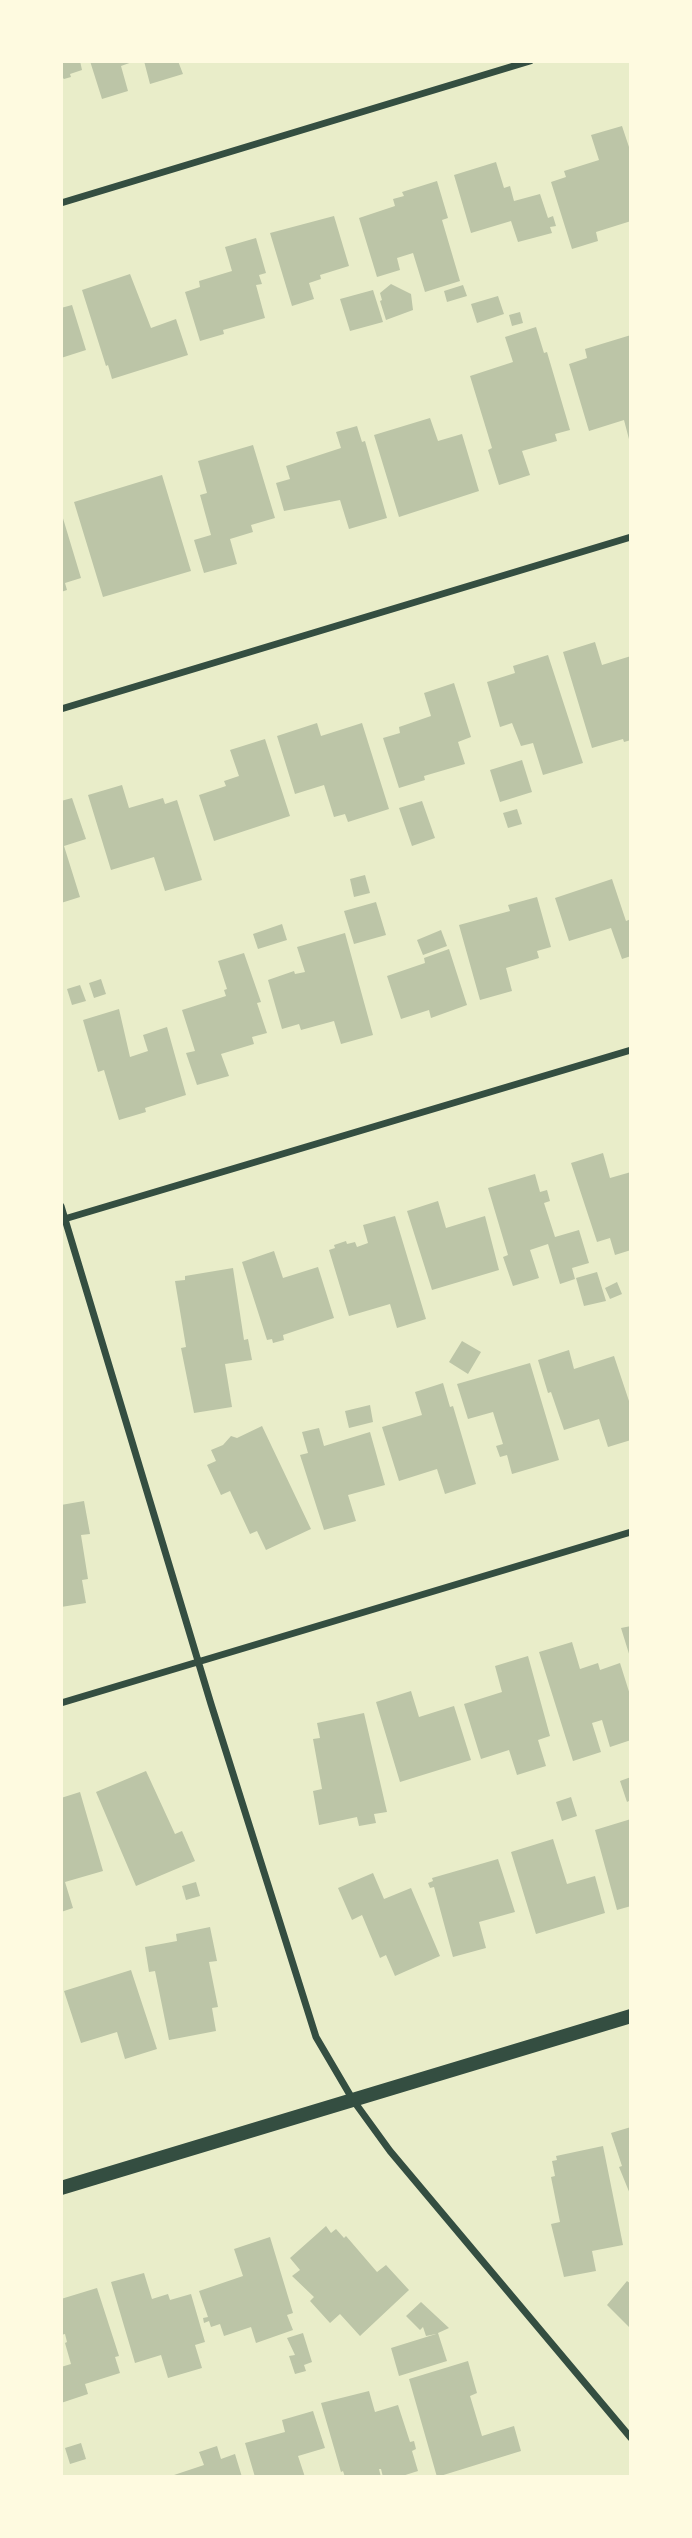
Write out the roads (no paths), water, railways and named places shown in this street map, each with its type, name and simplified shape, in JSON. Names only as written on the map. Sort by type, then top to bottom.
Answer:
[{"type":"main road","points":[[61,2188],[631,2016]]},
{"type":"street","points":[[61,203],[530,61]]},
{"type":"street","points":[[61,709],[631,537]]},
{"type":"street","points":[[63,1220],[631,1050]]},
{"type":"street","points":[[61,1206],[63,1220],[198,1661],[316,2037],[353,2100],[394,2157],[631,2438]]},
{"type":"street","points":[[61,1703],[631,1532]]}]
